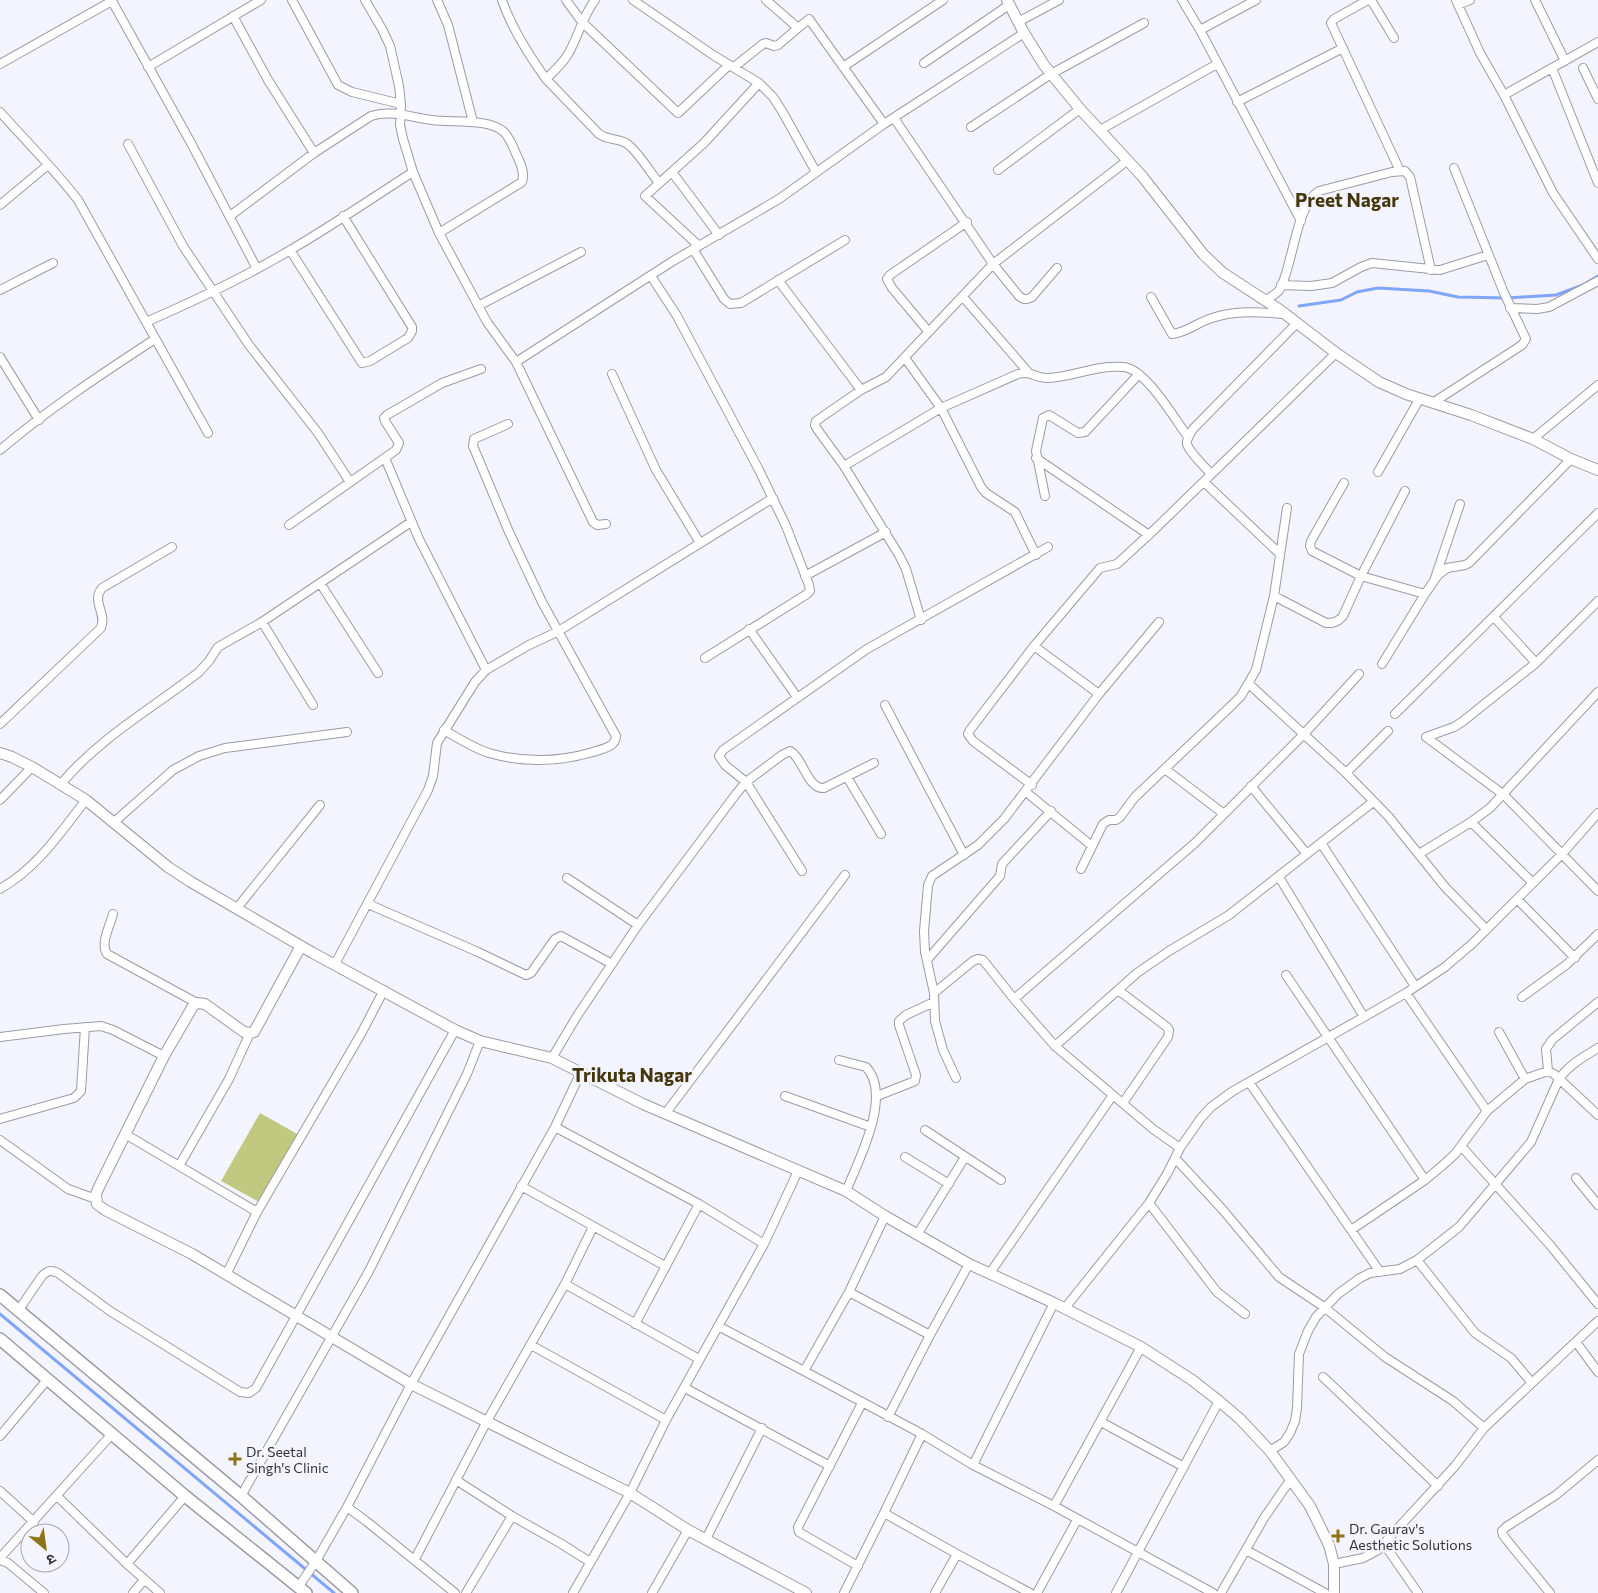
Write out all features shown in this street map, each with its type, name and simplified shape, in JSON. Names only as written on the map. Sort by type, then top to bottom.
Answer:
[{"type":"main road","points":[[0,1295],[241,1496],[314,1563],[352,1593]]},
{"type":"main road","points":[[0,1339],[185,1496],[303,1586]]},
{"type":"street","points":[[148,66],[261,0]]},
{"type":"street","points":[[292,0],[338,85],[352,92],[401,104]]},
{"type":"street","points":[[365,0],[382,28],[390,46],[401,104],[400,125],[413,172],[439,234],[478,306],[498,339],[516,362],[593,522],[597,525],[606,524]]},
{"type":"street","points":[[437,0],[448,24],[473,122]]},
{"type":"street","points":[[502,0],[508,17],[522,44],[546,79],[599,134],[603,137],[627,143],[659,183]]},
{"type":"street","points":[[566,0],[582,22],[678,112],[731,66],[763,44],[778,45],[808,19],[884,124]]},
{"type":"street","points":[[546,79],[561,65],[568,55],[582,22],[595,0]]},
{"type":"street","points":[[633,0],[759,83],[773,97],[782,111],[816,172]]},
{"type":"street","points":[[766,0],[798,28]]},
{"type":"street","points":[[843,67],[943,0]]},
{"type":"street","points":[[1018,22],[1059,0]]},
{"type":"street","points":[[1182,0],[1200,30],[1301,220]]},
{"type":"street","points":[[1200,30],[1256,0]]},
{"type":"street","points":[[1394,38],[1370,0],[1334,19],[1331,23],[1400,171]]},
{"type":"street","points":[[1470,0],[1457,3],[1480,53],[1504,95],[1553,194],[1598,259]]},
{"type":"street","points":[[1535,0],[1565,61]]},
{"type":"street","points":[[0,64],[112,1],[257,269]]},
{"type":"street","points":[[924,63],[1008,2],[1024,33],[1051,74],[1080,109],[1128,160],[1203,254],[1223,273],[1275,307],[1336,353],[1380,382],[1406,394],[1434,402],[1533,438],[1598,470]]},
{"type":"street","points":[[233,16],[268,80],[314,153]]},
{"type":"street","points":[[971,127],[1051,74],[1144,23]]},
{"type":"street","points":[[516,362],[696,247],[779,199],[884,124],[1024,33]]},
{"type":"street","points":[[1504,95],[1598,42]]},
{"type":"street","points":[[1237,102],[1343,48]]},
{"type":"street","points":[[1100,130],[1218,64]]},
{"type":"street","points":[[1552,68],[1598,183]]},
{"type":"street","points":[[1583,68],[1598,99]]},
{"type":"street","points":[[759,83],[704,143],[645,196],[696,247],[724,299],[730,304],[740,303],[845,240]]},
{"type":"street","points":[[998,170],[1080,109]]},
{"type":"street","points":[[0,112],[78,200],[208,433]]},
{"type":"street","points":[[230,216],[314,153],[371,116],[386,113],[434,121],[473,122],[504,131],[519,158],[524,177],[522,182],[439,234]]},
{"type":"street","points":[[894,118],[994,264],[1019,296],[1028,300],[1057,268]]},
{"type":"street","points":[[128,144],[183,246],[248,345],[318,433],[350,482]]},
{"type":"street","points":[[921,620],[906,569],[886,532],[815,425],[820,417],[860,390],[886,377],[994,264],[1128,160]]},
{"type":"street","points":[[0,205],[48,165]]},
{"type":"street","points":[[1434,402],[1525,342],[1525,335],[1509,306],[1454,168]]},
{"type":"street","points":[[1275,307],[1275,294],[1281,285],[1301,220],[1313,194],[1400,171],[1405,171],[1410,177],[1430,270]]},
{"type":"street","points":[[146,322],[214,292],[257,269],[413,172]]},
{"type":"street","points":[[672,172],[719,235]]},
{"type":"street","points":[[290,250],[362,363],[370,361],[408,338],[412,327],[343,216]]},
{"type":"street","points":[[928,331],[892,288],[887,279],[890,275],[967,222]]},
{"type":"street","points":[[478,306],[581,252]]},
{"type":"street","points":[[1281,285],[1312,286],[1332,283],[1372,263],[1430,270],[1450,267],[1488,255]]},
{"type":"street","points":[[0,290],[53,263]]},
{"type":"street","points":[[651,276],[677,316],[773,498],[806,576],[810,591],[705,658]]},
{"type":"street","points":[[778,280],[860,390]]},
{"type":"street","points":[[1509,306],[1537,309],[1549,307],[1598,281]]},
{"type":"street","points":[[963,297],[1028,372],[1047,378],[1118,367],[1127,368],[1139,374],[1162,400],[1188,437]]},
{"type":"street","points":[[1151,297],[1172,334],[1223,314],[1251,312],[1275,307]]},
{"type":"street","points":[[1211,474],[1190,449],[1187,444],[1188,437],[1193,429],[1297,323]]},
{"type":"street","points":[[0,449],[111,368],[155,339]]},
{"type":"street","points":[[1032,785],[973,741],[968,734],[970,730],[1034,646],[1100,568],[1117,564],[1149,535],[1336,353]]},
{"type":"street","points":[[0,357],[39,420]]},
{"type":"street","points":[[905,358],[940,408],[981,487],[986,493],[1014,512],[1036,555]]},
{"type":"street","points":[[289,524],[396,450],[399,443],[385,422],[384,418],[387,414],[442,383],[481,369]]},
{"type":"street","points":[[844,466],[940,408],[1018,374],[1028,372]]},
{"type":"street","points":[[612,374],[656,470],[700,543]]},
{"type":"street","points":[[1045,496],[1036,458],[1036,445],[1043,418],[1049,415],[1078,433],[1084,432],[1139,374]]},
{"type":"street","points":[[1533,438],[1598,386]]},
{"type":"street","points":[[1378,472],[1420,398]]},
{"type":"street","points":[[444,730],[488,753],[521,759],[561,760],[596,751],[613,744],[616,740],[616,736],[557,632],[509,532],[473,446],[474,440],[508,424]]},
{"type":"street","points":[[385,458],[434,572],[486,670]]},
{"type":"street","points":[[1036,458],[1149,535]]},
{"type":"street","points":[[1382,664],[1433,582],[1447,568],[1465,565],[1469,562],[1571,458]]},
{"type":"street","points":[[1204,482],[1280,554]]},
{"type":"street","points":[[1344,483],[1310,546],[1316,554],[1361,576],[1425,594]]},
{"type":"street","points":[[1274,596],[1326,623],[1338,621],[1343,616],[1361,576],[1405,491]]},
{"type":"street","points":[[335,964],[428,790],[433,776],[437,742],[474,682],[486,670],[529,645],[557,632],[773,498]]},
{"type":"street","points":[[1433,582],[1460,504]]},
{"type":"street","points":[[1081,869],[1102,824],[1120,817],[1135,797],[1241,696],[1249,684],[1256,670],[1274,596],[1287,508]]},
{"type":"street","points":[[1395,714],[1598,513]]},
{"type":"street","points":[[61,784],[72,770],[105,741],[199,672],[218,647],[262,622],[411,522]]},
{"type":"street","points":[[806,576],[886,532]]},
{"type":"street","points":[[0,724],[101,628],[103,618],[97,601],[97,594],[102,588],[172,547]]},
{"type":"street","points":[[802,871],[746,782],[725,765],[720,759],[720,753],[727,746],[867,649],[1048,547]]},
{"type":"street","points":[[320,584],[378,673]]},
{"type":"street","points":[[1598,601],[1536,662],[1462,722],[1447,730],[1426,737],[1504,795],[1598,891]]},
{"type":"street","points":[[1494,617],[1536,662]]},
{"type":"street","points":[[262,622],[314,705]]},
{"type":"street","points":[[956,1078],[935,1021],[934,993],[925,952],[924,931],[928,885],[932,876],[978,845],[992,832],[1032,785],[1099,694],[1159,622]]},
{"type":"street","points":[[749,629],[797,697]]},
{"type":"street","points":[[1034,646],[1099,694]]},
{"type":"street","points":[[1014,999],[1195,843],[1360,674]]},
{"type":"street","points":[[1249,684],[1346,773],[1398,827],[1456,900],[1486,929]]},
{"type":"street","points":[[1419,854],[1490,808],[1598,692]]},
{"type":"street","points":[[884,705],[964,855]]},
{"type":"street","points":[[1346,773],[1388,731]]},
{"type":"street","points":[[113,823],[173,770],[199,756],[225,748],[347,732]]},
{"type":"street","points":[[552,1058],[638,925],[746,782],[790,751],[796,756],[814,785],[819,788],[824,788],[874,763]]},
{"type":"street","points":[[0,754],[12,757],[32,767],[86,800],[113,823],[191,882],[301,946],[455,1030],[480,1041],[552,1058],[665,1114],[846,1191],[885,1216],[969,1264],[1065,1308],[1141,1347],[1192,1380],[1219,1401],[1240,1419],[1270,1451],[1310,1506],[1321,1527],[1329,1545],[1334,1564],[1334,1593]]},
{"type":"street","points":[[0,800],[32,767]]},
{"type":"street","points":[[1165,769],[1224,814]]},
{"type":"street","points":[[847,777],[881,834]]},
{"type":"street","points":[[1251,786],[1308,854]]},
{"type":"street","points":[[1026,792],[1092,846]]},
{"type":"street","points":[[0,889],[36,863],[86,800]]},
{"type":"street","points":[[1056,1046],[1118,990],[1154,961],[1229,915],[1373,802]]},
{"type":"street","points":[[237,908],[320,805]]},
{"type":"street","points":[[927,960],[1000,876],[1002,864],[1051,811]]},
{"type":"street","points":[[1065,1308],[1149,1203],[1180,1148],[1211,1107],[1227,1094],[1406,993],[1460,955],[1562,854],[1598,813]]},
{"type":"street","points":[[1471,822],[1533,883]]},
{"type":"street","points":[[1322,843],[1415,986]]},
{"type":"street","points":[[665,1114],[845,875]]},
{"type":"street","points":[[1279,877],[1364,1017]]},
{"type":"street","points":[[567,878],[638,925]]},
{"type":"street","points":[[1517,899],[1575,958]]},
{"type":"street","points":[[368,904],[526,975],[531,973],[555,939],[561,936],[612,964]]},
{"type":"street","points":[[113,914],[104,947],[107,954],[197,1003],[205,1004],[244,1032],[250,1034]]},
{"type":"street","points":[[1522,997],[1575,958],[1598,934]]},
{"type":"street","points":[[179,1166],[232,1072],[250,1034],[256,1030],[301,946]]},
{"type":"street","points":[[934,993],[978,959],[983,960],[1014,999],[1056,1046],[1113,1095],[1180,1148]]},
{"type":"street","points":[[1286,975],[1425,1180]]},
{"type":"street","points":[[226,1275],[257,1212],[361,1034],[384,990]]},
{"type":"street","points":[[1118,990],[1167,1027],[1169,1033],[1123,1103]]},
{"type":"street","points":[[1406,993],[1487,1111]]},
{"type":"street","points":[[877,1096],[912,1084],[915,1081],[916,1075],[898,1025],[899,1021],[906,1015],[934,1002]]},
{"type":"street","points":[[1598,1002],[1552,1040],[1546,1049],[1548,1071],[1598,1115]]},
{"type":"street","points":[[197,1003],[190,1011],[164,1056],[125,1134],[98,1189],[97,1204],[105,1210],[192,1254],[411,1384],[630,1493],[688,1530],[806,1593]]},
{"type":"street","points":[[0,1037],[101,1026],[113,1030],[164,1056]]},
{"type":"street","points":[[0,1118],[74,1098],[78,1095],[81,1091],[85,1027]]},
{"type":"street","points":[[18,1311],[46,1272],[58,1273],[110,1311],[240,1392],[249,1393],[256,1388],[455,1030]]},
{"type":"street","points":[[1499,1032],[1525,1079]]},
{"type":"street","points":[[241,1496],[378,1254],[463,1082],[480,1041]]},
{"type":"street","points":[[1270,1451],[1284,1442],[1295,1421],[1298,1401],[1299,1354],[1308,1331],[1324,1307],[1360,1278],[1370,1273],[1400,1269],[1417,1260],[1459,1228],[1531,1142],[1559,1079],[1571,1065],[1598,1048]]},
{"type":"street","points":[[838,1060],[866,1067],[872,1074],[877,1096],[871,1127],[846,1191]]},
{"type":"street","points":[[1351,1230],[1425,1180],[1455,1154],[1487,1111],[1525,1079],[1548,1071]]},
{"type":"street","points":[[303,1586],[314,1563],[347,1507],[411,1384],[555,1127],[582,1072]]},
{"type":"street","points":[[1249,1082],[1380,1272]]},
{"type":"street","points":[[990,1273],[1113,1095]]},
{"type":"street","points":[[785,1096],[871,1127]]},
{"type":"street","points":[[555,1127],[698,1204],[764,1244]]},
{"type":"street","points":[[925,1130],[1001,1180]]},
{"type":"street","points":[[125,1134],[257,1212]]},
{"type":"street","points":[[0,1140],[68,1189],[96,1199]]},
{"type":"street","points":[[1460,1146],[1550,1245],[1598,1304]]},
{"type":"street","points":[[905,1157],[949,1184]]},
{"type":"street","points":[[916,1234],[965,1157]]},
{"type":"street","points":[[1175,1158],[1223,1210],[1279,1277],[1324,1307],[1385,1358],[1453,1401],[1484,1428]]},
{"type":"street","points":[[572,1593],[630,1493],[666,1420],[764,1244],[798,1171]]},
{"type":"street","points":[[1576,1178],[1598,1205]]},
{"type":"street","points":[[521,1186],[665,1266]]},
{"type":"street","points":[[1149,1203],[1216,1292],[1245,1314]]},
{"type":"street","points":[[635,1324],[698,1204]]},
{"type":"street","points":[[804,1371],[849,1292],[885,1216]]},
{"type":"street","points":[[415,1559],[487,1421],[565,1284],[593,1227]]},
{"type":"street","points":[[1417,1260],[1470,1328],[1483,1340],[1503,1351],[1511,1358],[1532,1383]]},
{"type":"street","points":[[888,1418],[969,1264]]},
{"type":"street","points":[[565,1284],[700,1359]]},
{"type":"street","points":[[849,1292],[930,1335]]},
{"type":"street","points":[[973,1465],[1054,1303]]},
{"type":"street","points":[[1334,1564],[1371,1555],[1384,1544],[1438,1486],[1484,1428],[1598,1321]]},
{"type":"street","points":[[718,1326],[888,1418],[922,1434],[973,1465],[1054,1506],[1213,1593]]},
{"type":"street","points":[[1576,1342],[1598,1372]]},
{"type":"street","points":[[531,1344],[666,1420]]},
{"type":"street","points":[[1054,1506],[1141,1347]]},
{"type":"street","points":[[1323,1377],[1438,1486]]},
{"type":"street","points":[[0,1436],[47,1380]]},
{"type":"street","points":[[685,1388],[830,1466]]},
{"type":"street","points":[[1116,1593],[1219,1401]]},
{"type":"street","points":[[858,1566],[804,1535],[798,1530],[798,1527],[862,1403]]},
{"type":"street","points":[[1101,1422],[1184,1467]]},
{"type":"street","points":[[706,1539],[762,1428]]},
{"type":"street","points":[[44,1593],[8,1563],[0,1559],[112,1434]]},
{"type":"street","points":[[844,1593],[922,1434]]},
{"type":"street","points":[[1550,1593],[1502,1535],[1502,1531],[1506,1526],[1556,1495],[1598,1460]]},
{"type":"street","points":[[1221,1593],[1264,1518],[1291,1479]]},
{"type":"street","points":[[456,1480],[590,1562]]},
{"type":"street","points":[[0,1492],[34,1522]]},
{"type":"street","points":[[57,1496],[127,1564],[160,1593]]},
{"type":"street","points":[[127,1564],[185,1496]]},
{"type":"street","points":[[347,1507],[415,1559],[455,1593]]},
{"type":"street","points":[[884,1513],[1030,1593]]},
{"type":"street","points":[[466,1593],[512,1516]]},
{"type":"street","points":[[1037,1593],[1078,1520]]},
{"type":"street","points":[[652,1593],[688,1530]]},
{"type":"street","points":[[1384,1544],[1418,1593]]},
{"type":"street","points":[[1246,1550],[1325,1593]]},
{"type":"street","points":[[935,1593],[957,1554]]},
{"type":"street","points":[[134,1593],[144,1580]]},
{"type":"green space","points":[[260,1113],[299,1135],[261,1203],[221,1181]]},
{"type":"waterway","points":[[1299,306],[1341,300],[1357,292],[1378,288],[1429,291],[1458,297],[1507,298],[1556,295],[1583,285],[1598,276]]},
{"type":"waterway","points":[[0,1314],[334,1593]]},
{"type":"place","name":"Dr. Seetal Singh's Clinic","points":[[235,1459]]},
{"type":"place","name":"Dr. Gaurav's Aesthetic Solutions","points":[[1338,1536]]},
{"type":"district","name":"Preet Nagar","points":[[1347,199]]},
{"type":"district","name":"Trikuta Nagar","points":[[632,1074]]}]
